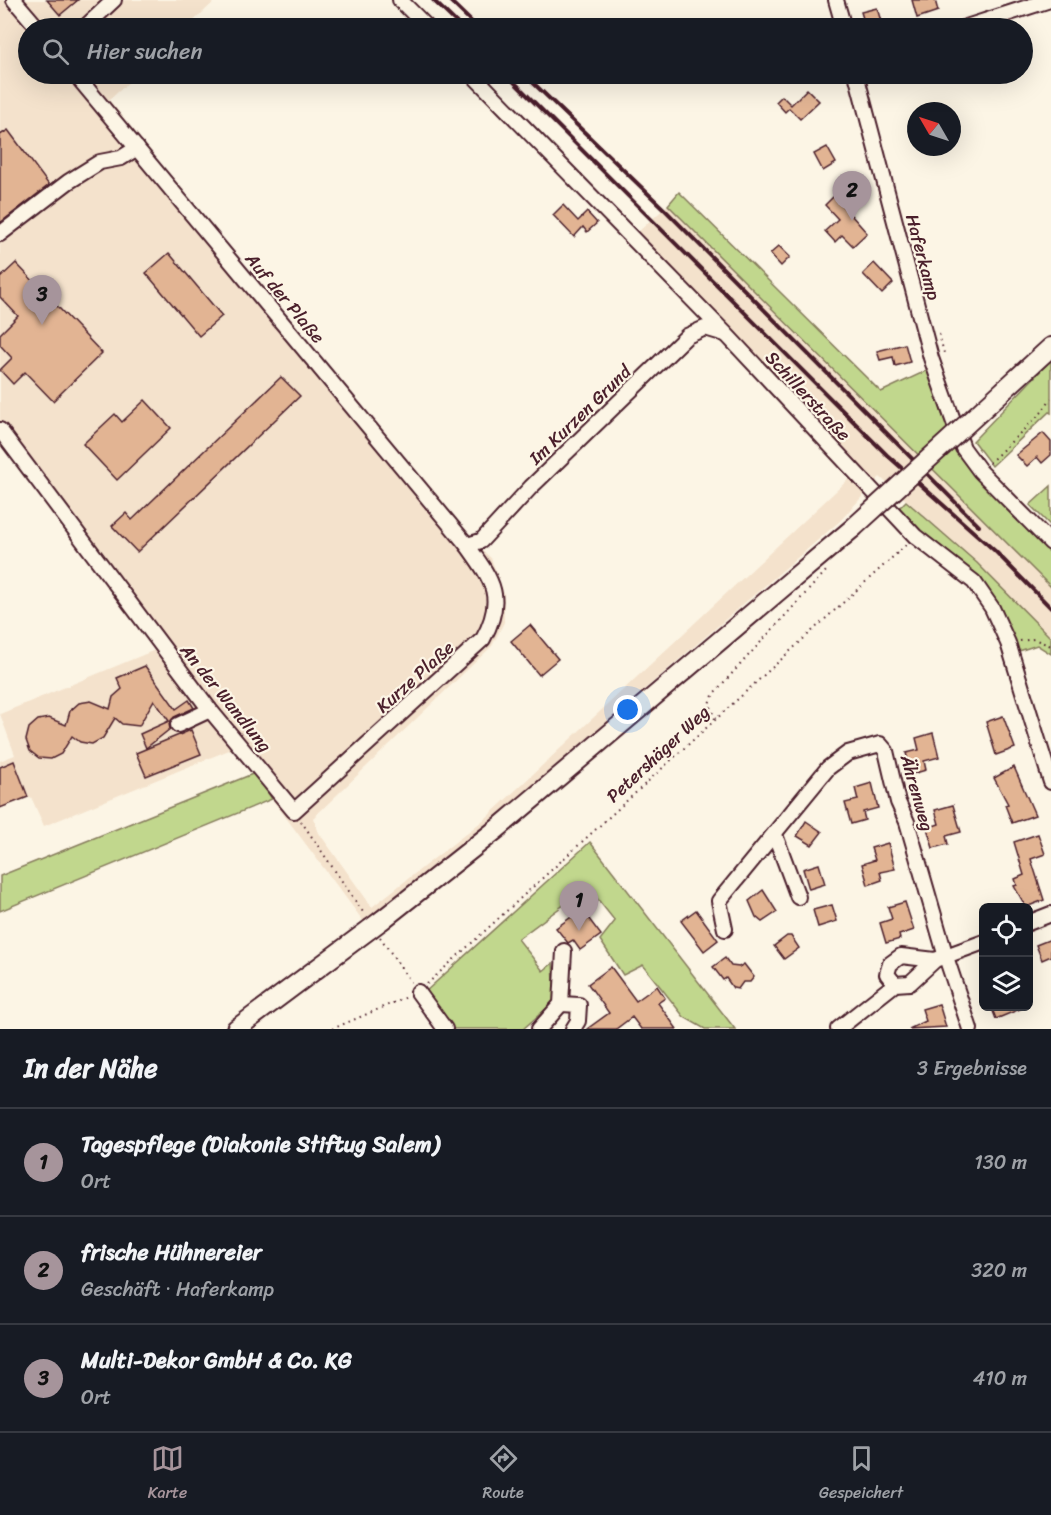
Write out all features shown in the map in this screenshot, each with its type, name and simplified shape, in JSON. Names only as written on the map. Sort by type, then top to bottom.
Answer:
[{"type":"main road","points":[[236,1029],[497,829],[853,528],[1051,346]]},
{"type":"street","points":[[14,0],[29,18]]},
{"type":"street","points":[[95,18],[114,0]]},
{"type":"street","points":[[400,0],[418,18]]},
{"type":"street","points":[[836,0],[841,18]]},
{"type":"street","points":[[994,18],[1050,0]]},
{"type":"street","name":"Auf der Plaße","points":[[83,84],[467,545]]},
{"type":"street","name":"Schillerstraße","points":[[482,84],[726,334],[915,536],[974,582],[992,608],[1008,643],[1051,782]]},
{"type":"street","name":"Haferkamp","points":[[859,84],[932,358],[963,448],[980,471],[1051,543]]},
{"type":"street","points":[[0,234],[68,182],[100,162],[121,158],[137,148]]},
{"type":"street","name":"Im Kurzen Grund","points":[[467,545],[481,541],[531,488],[687,336],[705,328],[726,334]]},
{"type":"street","name":"An der Wandlung","points":[[0,430],[210,710],[294,812]]},
{"type":"street","name":"Kurze Plaße","points":[[294,812],[483,639],[496,608],[495,594],[490,577],[467,545]]},
{"type":"street","points":[[178,725],[210,710]]},
{"type":"street","name":"Ährenweg","points":[[725,929],[719,901],[775,834],[800,799],[828,768],[848,753],[880,744],[886,751],[898,802],[907,822],[940,958],[970,1029]]},
{"type":"street","points":[[775,834],[798,897]]},
{"type":"street","points":[[1033,921],[1051,914]]},
{"type":"street","points":[[838,1029],[895,984],[910,983],[940,958],[979,944]]},
{"type":"street","points":[[539,1029],[561,1004],[564,951]]},
{"type":"street","points":[[895,984],[887,974],[890,964],[901,956],[940,958]]},
{"type":"street","points":[[418,992],[445,1029]]},
{"type":"street","points":[[561,1004],[579,1005],[578,1021],[573,1029]]},
{"type":"path","points":[[937,329],[946,363]]},
{"type":"path","points":[[981,458],[986,465],[1042,412],[1051,398]]},
{"type":"path","name":"Petershäger Weg","points":[[332,1029],[418,992],[915,536]]},
{"type":"path","points":[[715,719],[709,703],[715,692],[827,570]]},
{"type":"path","points":[[1008,643],[1034,639],[1051,646]]},
{"type":"path","points":[[294,812],[418,992]]},
{"type":"shaded area","points":[[0,0],[216,0],[197,18],[18,18],[18,84],[127,84],[109,100],[461,532],[491,558],[504,594],[504,622],[492,646],[313,818],[319,833],[372,907],[486,818],[851,477],[475,84],[493,84],[638,232],[668,205],[1051,587],[1051,638],[977,563],[880,477],[840,521],[489,823],[364,922],[234,748],[44,826],[31,797],[0,809],[0,761],[15,755],[0,714],[155,650],[5,444],[0,446]]},
{"type":"green space","points":[[679,192],[881,392],[930,369],[942,414],[961,455],[1051,551],[1051,587],[668,205]]},
{"type":"green space","points":[[1051,360],[1051,413],[1049,412],[992,466],[973,441]]},
{"type":"green space","points":[[1051,486],[1051,526],[1030,505]]},
{"type":"green space","points":[[906,501],[977,563],[1051,638],[1051,654],[1037,645],[1019,651],[985,585],[896,511]]},
{"type":"green space","points":[[255,773],[272,799],[0,911],[0,876]]},
{"type":"green space","points":[[590,842],[735,1029],[705,1029],[684,1017],[643,965],[623,975],[600,940],[615,921],[588,887],[518,939],[543,971],[553,963],[555,1001],[523,1029],[453,1029],[425,992]]},
{"type":"building","points":[[47,0],[78,0],[60,15]]},
{"type":"building","points":[[912,0],[935,0],[938,11],[917,18]]},
{"type":"building","points":[[877,8],[880,18],[863,18],[861,12]]},
{"type":"building","points":[[807,89],[819,101],[800,119],[789,108],[785,112],[776,102],[782,96],[791,105]]},
{"type":"building","points":[[8,130],[49,185],[0,223],[0,135]]},
{"type":"building","points":[[827,147],[836,163],[823,171],[814,154]]},
{"type":"building","points":[[838,192],[847,202],[843,206],[867,233],[853,246],[842,235],[835,242],[825,231],[838,219],[825,205]]},
{"type":"building","points":[[563,205],[578,221],[587,212],[597,223],[587,232],[583,227],[574,237],[553,215]]},
{"type":"building","points":[[779,246],[790,257],[781,266],[770,254]]},
{"type":"building","points":[[169,253],[222,316],[199,336],[146,273]]},
{"type":"building","points":[[16,263],[102,353],[53,401],[25,372],[13,384],[0,370],[12,358],[0,345],[0,334],[18,316],[0,297],[0,278]]},
{"type":"building","points":[[874,263],[893,283],[882,294],[863,274]]},
{"type":"building","points":[[905,344],[910,362],[895,366],[893,357],[880,360],[877,351]]},
{"type":"building","points":[[281,377],[300,396],[137,552],[112,526],[126,513],[132,520]]},
{"type":"building","points":[[145,400],[171,428],[117,480],[83,444],[115,414],[122,422]]},
{"type":"building","points":[[1043,433],[1051,442],[1051,455],[1042,463],[1037,457],[1027,466],[1016,455]]},
{"type":"building","points":[[530,625],[558,659],[539,675],[511,641]]},
{"type":"building","points":[[145,666],[176,709],[189,700],[194,708],[174,717],[169,724],[170,729],[146,748],[140,734],[169,721],[154,700],[139,726],[122,724],[115,718],[103,738],[92,744],[80,742],[72,736],[61,754],[51,759],[39,758],[30,751],[26,740],[29,728],[38,720],[49,718],[66,725],[70,711],[79,703],[91,701],[110,709],[113,697],[122,689],[117,678]]},
{"type":"building","points":[[1003,716],[1015,748],[996,755],[986,722]]},
{"type":"building","points":[[191,730],[201,754],[146,776],[136,753]]},
{"type":"building","points":[[933,733],[939,757],[924,761],[926,770],[912,774],[906,753],[919,750],[916,738]]},
{"type":"building","points":[[14,761],[28,797],[0,808],[0,767]]},
{"type":"building","points":[[1014,767],[1035,815],[1012,823],[1005,805],[1008,804],[994,778]]},
{"type":"building","points":[[872,783],[878,808],[863,812],[865,820],[851,824],[845,803],[858,800],[855,788]]},
{"type":"building","points":[[953,805],[961,832],[946,836],[948,844],[933,848],[927,828],[939,824],[935,810]]},
{"type":"building","points":[[806,821],[822,832],[812,845],[797,836]]},
{"type":"building","points":[[1038,834],[1045,854],[1031,859],[1044,900],[1033,904],[1024,903],[1014,886],[1017,885],[1015,879],[1024,875],[1014,842]]},
{"type":"building","points":[[888,843],[895,869],[880,872],[882,880],[868,885],[862,864],[875,860],[871,848]]},
{"type":"building","points":[[819,864],[825,884],[809,889],[803,869]]},
{"type":"building","points":[[763,890],[777,912],[762,922],[756,917],[749,901]]},
{"type":"building","points":[[905,902],[914,930],[899,935],[900,939],[886,943],[880,923],[892,919],[888,907]]},
{"type":"building","points":[[832,905],[837,921],[818,927],[813,910]]},
{"type":"building","points":[[696,910],[718,940],[704,951],[681,921]]},
{"type":"building","points":[[577,913],[581,918],[586,915],[601,935],[580,950],[573,940],[568,943],[556,928]]},
{"type":"building","points":[[787,936],[791,936],[799,948],[784,959],[774,946]]},
{"type":"building","points":[[1051,939],[1051,956],[1042,960],[1036,945]]},
{"type":"building","points":[[725,958],[731,966],[739,967],[744,964],[754,977],[750,982],[743,982],[738,989],[733,988],[726,978],[723,980],[713,967]]},
{"type":"building","points":[[611,967],[636,1001],[657,986],[665,998],[658,1003],[677,1029],[641,1029],[632,1017],[616,1029],[587,1029],[609,1013],[588,984]]},
{"type":"building","points":[[939,1004],[946,1027],[909,1029],[926,1021],[922,1009]]},
{"type":"building","points":[[993,1011],[1015,1011],[996,1019]]},
{"type":"railway","points":[[433,0],[452,18]]},
{"type":"railway","points":[[449,0],[468,18]]},
{"type":"railway","points":[[516,84],[887,455],[995,551],[1051,608]]},
{"type":"railway","points":[[534,84],[665,210],[979,526]]},
{"type":"place","name":"frische Hühnereier","points":[[852,221]]},
{"type":"place","name":"Multi-Dekor GmbH & Co. KG","points":[[42,325]]},
{"type":"place","name":"Tagespflege (Diakonie Stiftug Salem)","points":[[579,931]]}]
